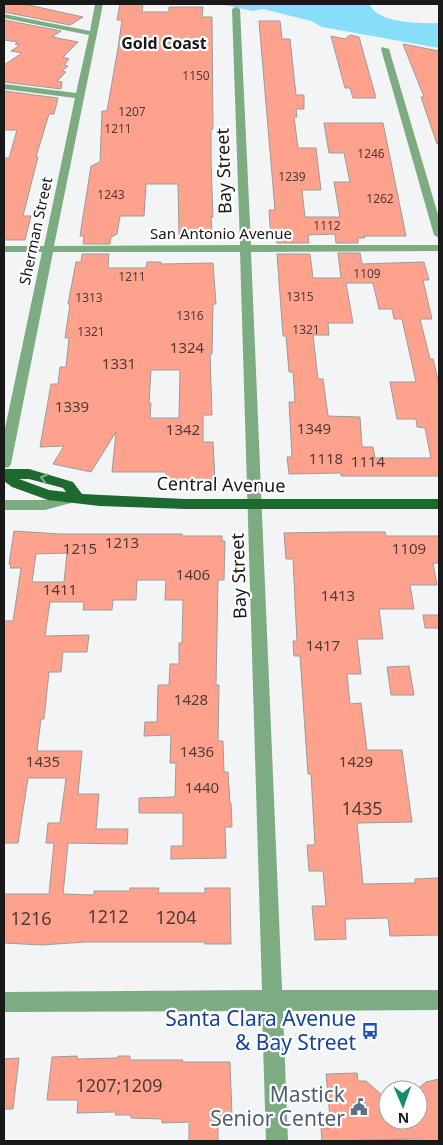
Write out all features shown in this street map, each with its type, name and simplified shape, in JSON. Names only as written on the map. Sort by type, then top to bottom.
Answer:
[{"type":"main road","points":[[4,474],[18,484],[48,495],[77,497]]},
{"type":"main road","name":"Central Avenue","points":[[77,497],[117,502],[439,504]]},
{"type":"street","name":"Sherman Street","points":[[4,464],[99,4]]},
{"type":"street","name":"Bay Street","points":[[236,9],[256,504],[277,1141]]},
{"type":"street","points":[[4,16],[93,34]]},
{"type":"street","points":[[385,49],[439,235]]},
{"type":"street","points":[[4,86],[80,96]]},
{"type":"street","name":"San Antonio Avenue","points":[[4,249],[439,248]]},
{"type":"street","name":"Central Avenue","points":[[4,505],[44,505],[77,497]]},
{"type":"street","points":[[4,1002],[439,1000]]},
{"type":"water","points":[[219,4],[370,4],[374,10],[390,19],[439,23],[439,48],[322,27],[311,21],[263,9],[253,11]]},
{"type":"building","points":[[4,4],[24,4],[83,17],[70,25],[4,12]]},
{"type":"building","points":[[120,4],[143,4],[142,12],[169,12],[169,7],[203,7],[202,17],[212,17],[212,234],[179,235],[178,184],[146,184],[144,216],[120,216],[117,234],[111,237],[110,244],[83,244],[84,236],[80,236],[91,166],[100,162],[102,111],[107,111],[118,48],[122,20],[117,20]]},
{"type":"building","points":[[4,20],[61,31],[52,37],[78,42],[63,57],[69,59],[64,65],[68,66],[62,71],[66,72],[57,81],[62,82],[61,89],[4,82],[4,65],[22,53],[11,51],[20,45],[15,44],[18,42],[4,40]]},
{"type":"building","points":[[259,21],[280,21],[282,39],[290,39],[296,95],[304,95],[304,109],[296,109],[297,117],[294,117],[298,148],[316,148],[321,190],[302,190],[305,217],[340,217],[334,182],[350,182],[344,153],[329,153],[324,123],[383,123],[406,236],[364,236],[365,238],[358,238],[358,243],[336,243],[335,234],[308,235],[309,243],[277,243],[276,238],[271,238],[269,210],[275,210]]},
{"type":"building","points":[[350,35],[359,37],[376,98],[353,98],[350,88],[345,88],[331,36],[345,39]]},
{"type":"building","points":[[403,44],[439,51],[439,144],[437,144],[421,97],[424,97]]},
{"type":"building","points":[[4,91],[58,98],[54,114],[49,114],[36,157],[38,157],[23,216],[31,216],[25,240],[4,240],[4,158],[9,158],[17,130],[4,130]]},
{"type":"building","points":[[338,253],[360,253],[362,264],[424,262],[429,280],[423,280],[432,319],[420,319],[430,359],[433,359],[439,384],[439,476],[341,476],[341,473],[289,474],[287,457],[292,457],[289,402],[295,402],[293,372],[289,372],[286,336],[283,336],[277,254],[310,254],[313,278],[341,278]],"holes":[[[346,283],[373,283],[379,309],[392,309],[394,319],[402,319],[416,382],[390,382],[397,419],[416,419],[417,427],[425,428],[431,458],[375,458],[373,447],[362,447],[360,417],[328,416],[323,379],[318,379],[313,335],[329,335],[328,323],[353,323]]]},
{"type":"building","points":[[82,254],[109,254],[108,268],[146,268],[147,262],[161,262],[161,264],[213,263],[216,304],[213,304],[212,354],[210,354],[212,415],[203,415],[203,442],[213,442],[215,480],[166,480],[166,472],[112,472],[116,432],[91,472],[53,464],[64,446],[40,447],[51,384],[58,384],[60,367],[66,367],[69,338],[65,338],[70,304],[68,304],[76,262],[81,262]],"holes":[[[151,370],[180,370],[179,418],[150,418]]]},
{"type":"building","points":[[14,531],[60,534],[182,534],[182,536],[222,536],[222,541],[225,541],[224,580],[218,580],[216,685],[219,685],[218,741],[223,741],[224,772],[228,772],[231,803],[232,827],[225,827],[226,858],[171,859],[171,846],[183,846],[183,813],[139,813],[139,798],[175,797],[176,763],[170,763],[171,735],[144,736],[145,722],[157,722],[158,685],[169,685],[170,664],[179,664],[179,643],[182,643],[183,600],[165,600],[166,580],[137,580],[136,600],[113,600],[112,610],[83,610],[84,602],[50,602],[45,636],[89,635],[87,652],[63,652],[61,672],[49,672],[44,719],[41,719],[37,751],[82,751],[78,794],[99,794],[96,829],[128,829],[127,844],[68,843],[63,894],[94,895],[94,891],[130,891],[130,888],[159,888],[158,893],[205,893],[205,888],[230,888],[231,944],[205,944],[205,942],[85,942],[42,945],[4,943],[4,894],[49,894],[54,843],[46,843],[48,823],[60,823],[66,778],[28,778],[18,843],[4,843],[4,621],[13,621],[21,568],[10,568],[11,565],[9,564]],"holes":[[[67,553],[64,582],[32,582],[36,554]]]},
{"type":"building","points":[[385,532],[386,536],[439,536],[439,563],[433,563],[437,585],[410,585],[414,609],[379,609],[383,639],[357,639],[361,674],[347,674],[350,704],[361,703],[367,750],[402,750],[412,822],[357,823],[363,884],[415,883],[415,879],[439,878],[439,935],[390,936],[388,918],[345,919],[346,939],[315,940],[312,906],[326,906],[323,871],[309,871],[307,845],[315,845],[311,774],[308,774],[300,656],[294,656],[293,641],[297,641],[293,559],[286,559],[284,533]]},
{"type":"building","points":[[423,615],[439,615],[439,628],[425,628]]},
{"type":"building","points":[[409,666],[414,695],[391,695],[387,667]]},
{"type":"building","points":[[77,1056],[77,1059],[130,1056],[130,1060],[230,1062],[232,1116],[218,1117],[218,1141],[189,1141],[189,1122],[162,1123],[162,1119],[131,1118],[131,1115],[115,1115],[116,1112],[77,1113],[78,1100],[47,1100],[52,1057]]},
{"type":"building","points":[[19,1058],[13,1109],[4,1109],[4,1059]]},
{"type":"building","name":"Mastick Senior Center","points":[[357,1073],[358,1081],[366,1081],[378,1092],[378,1130],[428,1130],[428,1082],[439,1079],[439,1141],[419,1141],[419,1139],[322,1141],[321,1128],[331,1128],[326,1074]]},
{"type":"place","name":"Santa Clara Avenue & Bay Street","points":[[370,1031]]},
{"type":"place","name":"Mastick Senior Center","points":[[359,1107]]},
{"type":"district","name":"Gold Coast","points":[[164,43]]}]
